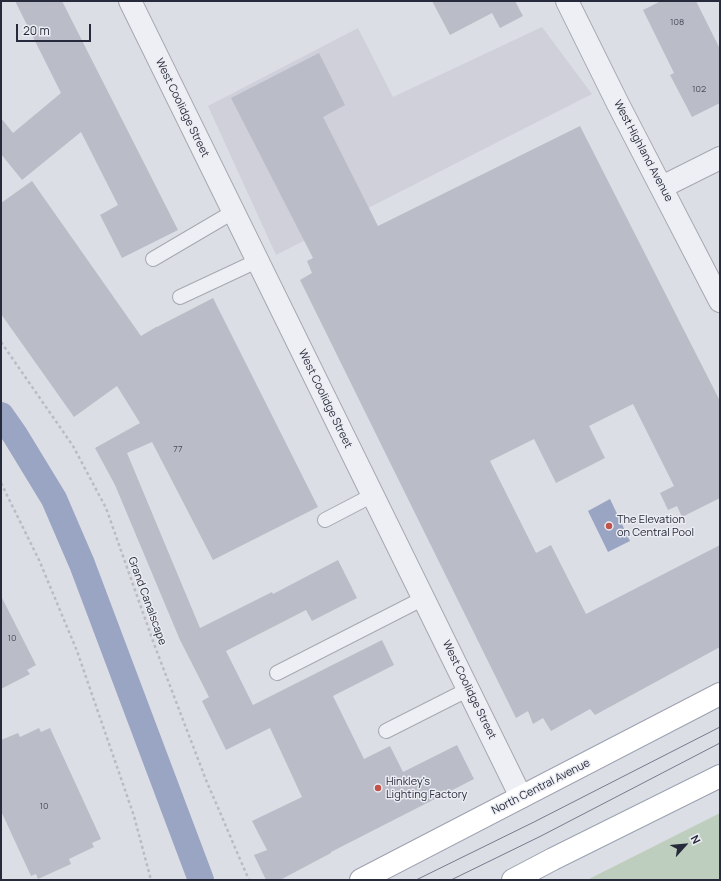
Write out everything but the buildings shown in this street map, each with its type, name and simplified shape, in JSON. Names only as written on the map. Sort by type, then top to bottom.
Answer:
[{"type":"main road","name":"North Central Avenue","points":[[361,880],[720,694]]},
{"type":"main road","points":[[513,880],[720,776]]},
{"type":"street","name":"West Coolidge Street","points":[[130,1],[522,797]]},
{"type":"street","name":"West Highland Avenue","points":[[567,1],[618,104],[720,301]]},
{"type":"street","points":[[662,188],[720,158]]},
{"type":"lane","points":[[153,259],[233,212]]},
{"type":"lane","points":[[180,297],[257,260]]},
{"type":"lane","points":[[325,520],[372,495]]},
{"type":"lane","points":[[277,673],[424,598]]},
{"type":"lane","points":[[386,731],[469,689]]},
{"type":"path","name":"Grand Canalscape","points":[[1,342],[73,446],[106,508],[154,644],[206,780],[249,880]]},
{"type":"path","points":[[1,483],[39,560],[77,651],[134,816],[151,880]]},
{"type":"shaded area","points":[[542,27],[592,94],[276,255],[208,106],[358,28],[393,97]]},
{"type":"green space","points":[[720,813],[720,880],[587,880]]},
{"type":"water","name":"The Elevation on Central Pool","points":[[610,499],[630,541],[608,552],[588,511]]},
{"type":"waterway","points":[[1,415],[54,499],[82,564],[201,880]]},
{"type":"tram line","points":[[416,880],[534,822],[720,727]]},
{"type":"tram line","points":[[451,880],[541,836],[720,743]]},
{"type":"place","name":"The Elevation on Central Pool","points":[[609,526]]},
{"type":"place","name":"Hinkley's Lighting Factory","points":[[378,788]]}]
